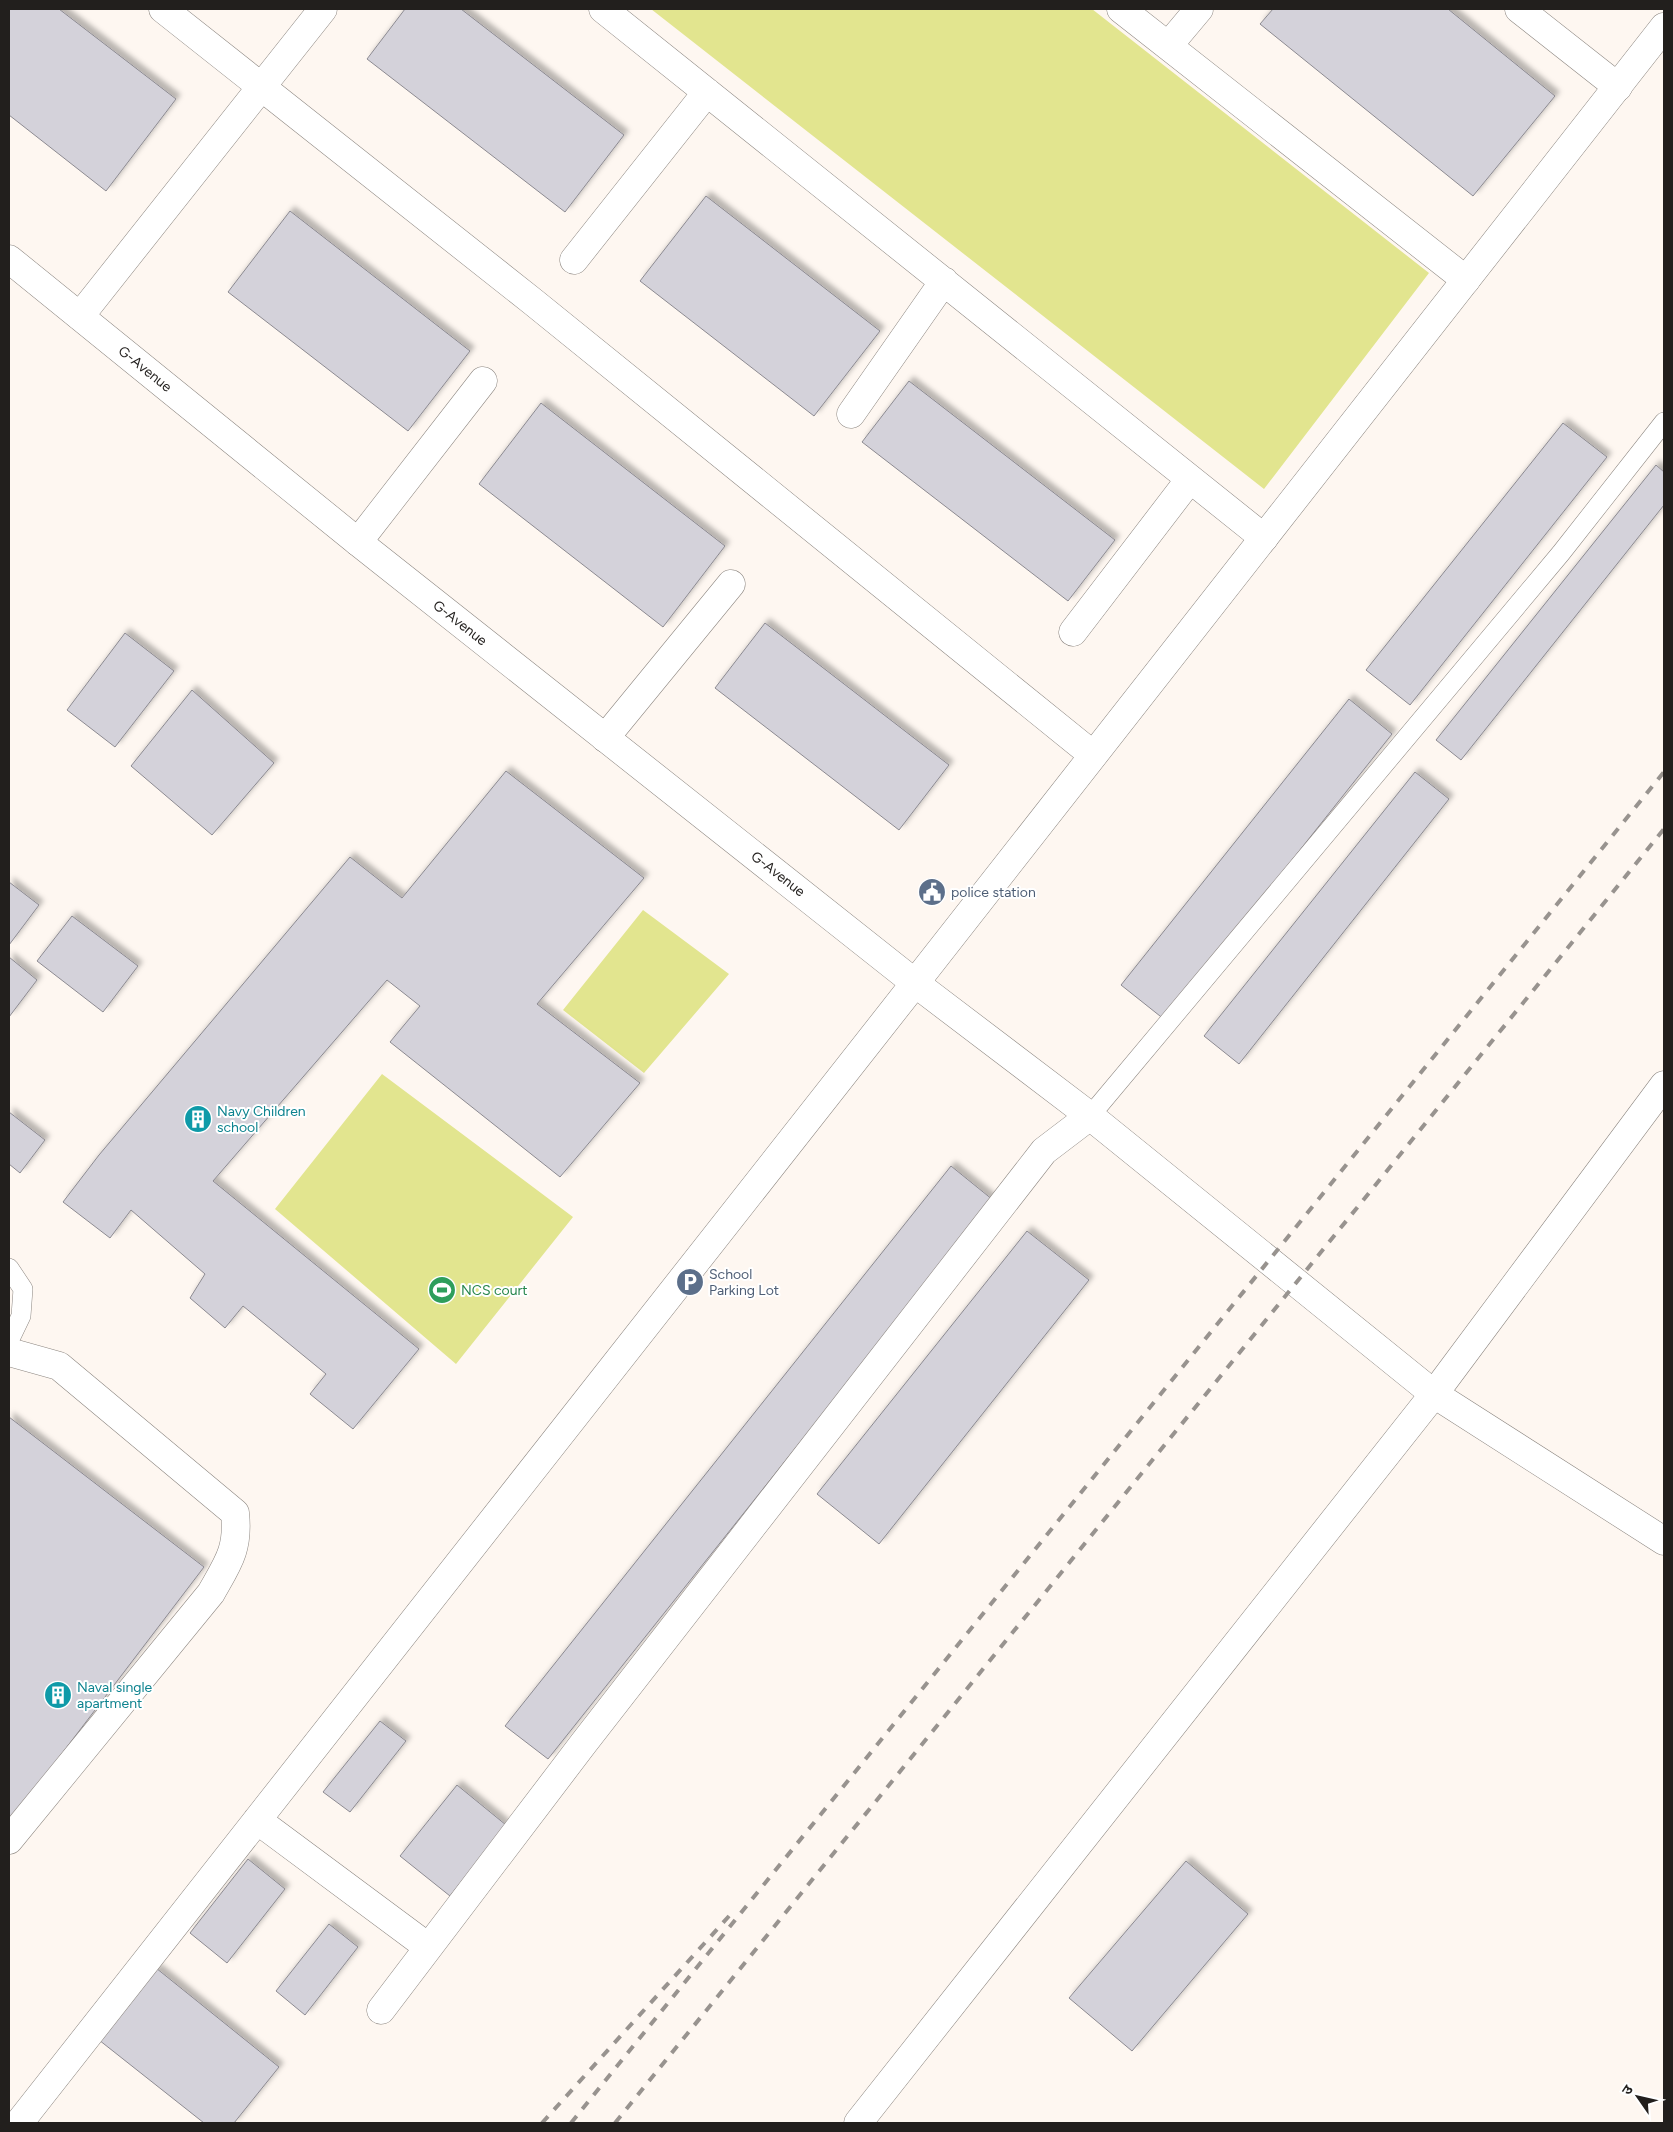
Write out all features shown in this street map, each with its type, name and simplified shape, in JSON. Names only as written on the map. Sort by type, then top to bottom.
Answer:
[{"type":"street","points":[[163,9],[540,308],[1093,755]]},
{"type":"street","points":[[80,316],[323,9]]},
{"type":"street","points":[[603,9],[1264,538]]},
{"type":"street","points":[[1121,9],[1466,280]]},
{"type":"street","points":[[1168,46],[1198,9]]},
{"type":"street","points":[[1518,9],[1618,86]]},
{"type":"street","points":[[19,2123],[1664,27]]},
{"type":"street","points":[[574,260],[707,92]]},
{"type":"street","name":"G-Avenue","points":[[9,259],[358,542],[915,983],[1090,1116],[1434,1394],[1664,1541]]},
{"type":"street","points":[[851,414],[944,281]]},
{"type":"street","points":[[358,542],[483,381]]},
{"type":"street","points":[[1073,632],[1190,479]]},
{"type":"street","points":[[605,738],[730,584]]},
{"type":"street","points":[[858,2123],[1434,1394],[1664,1085]]},
{"type":"street","points":[[381,2010],[583,1744],[1044,1151],[1090,1116]]},
{"type":"street","points":[[9,1352],[59,1366],[235,1513],[238,1534],[230,1559],[211,1593],[9,1840]]},
{"type":"street","points":[[257,1820],[428,1947]]},
{"type":"lane","points":[[1090,1116],[1561,553],[1664,422]]},
{"type":"lane","points":[[9,1268],[23,1289],[21,1316],[9,1341]]},
{"type":"green space","points":[[651,9],[1092,9],[1429,273],[1264,489]]},
{"type":"green space","points":[[643,910],[729,974],[644,1073],[563,1010]]},
{"type":"green space","name":"NCS court","points":[[382,1074],[573,1217],[456,1364],[275,1209]]},
{"type":"building","points":[[9,9],[59,9],[176,99],[106,191],[9,115]]},
{"type":"building","points":[[405,9],[461,9],[624,135],[565,212],[367,59]]},
{"type":"building","points":[[1273,9],[1448,9],[1555,96],[1473,196],[1260,24]]},
{"type":"building","points":[[706,196],[880,331],[814,416],[640,281]]},
{"type":"building","points":[[290,211],[470,351],[408,431],[228,292]]},
{"type":"building","points":[[909,381],[1115,540],[1068,601],[862,442]]},
{"type":"building","points":[[541,403],[725,546],[663,627],[479,484]]},
{"type":"building","points":[[1563,423],[1607,457],[1410,705],[1366,670]]},
{"type":"building","points":[[1656,465],[1664,472],[1664,505],[1461,760],[1436,740]]},
{"type":"building","points":[[765,623],[949,765],[899,830],[715,688]]},
{"type":"building","points":[[125,633],[174,671],[115,747],[67,710]]},
{"type":"building","points":[[192,690],[274,763],[212,835],[131,766]]},
{"type":"building","points":[[1349,699],[1392,734],[1165,1020],[1121,985]]},
{"type":"building","name":"Navy Children school","points":[[506,771],[644,878],[537,1004],[640,1083],[560,1177],[390,1042],[420,1006],[387,980],[213,1181],[419,1349],[353,1429],[310,1394],[326,1374],[243,1306],[225,1328],[190,1298],[205,1274],[131,1210],[110,1238],[63,1202],[99,1155],[350,857],[402,898]]},
{"type":"building","points":[[1415,772],[1449,799],[1239,1064],[1204,1036]]},
{"type":"building","points":[[9,882],[39,905],[9,945]]},
{"type":"building","points":[[72,916],[138,966],[103,1012],[37,961]]},
{"type":"building","points":[[9,957],[37,980],[9,1017]]},
{"type":"building","points":[[9,1112],[45,1140],[20,1173],[9,1164]]},
{"type":"building","points":[[951,1166],[993,1200],[548,1759],[505,1726]]},
{"type":"building","points":[[1027,1231],[1089,1280],[879,1544],[817,1494]]},
{"type":"building","name":"Naval single apartment","points":[[9,1417],[204,1567],[9,1823]]},
{"type":"building","points":[[380,1721],[406,1741],[350,1812],[323,1792]]},
{"type":"building","points":[[457,1785],[506,1825],[450,1896],[400,1856]]},
{"type":"building","points":[[248,1859],[285,1889],[227,1963],[190,1933]]},
{"type":"building","points":[[1186,1861],[1248,1914],[1132,2051],[1069,1998]]},
{"type":"building","points":[[329,1924],[358,1947],[305,2015],[276,1991]]},
{"type":"building","points":[[156,1968],[279,2067],[234,2123],[204,2123],[99,2040]]},
{"type":"railway","points":[[571,2123],[1664,772]]},
{"type":"railway","points":[[615,2123],[1664,829]]},
{"type":"railway","points":[[542,2123],[730,1915]]},
{"type":"place","name":"police station","points":[[932,892]]},
{"type":"place","name":"Navy Children school","points":[[198,1119]]},
{"type":"place","name":"School Parking Lot","points":[[690,1282]]},
{"type":"place","name":"NCS court","points":[[442,1290]]},
{"type":"place","name":"Naval single apartment","points":[[58,1695]]}]
